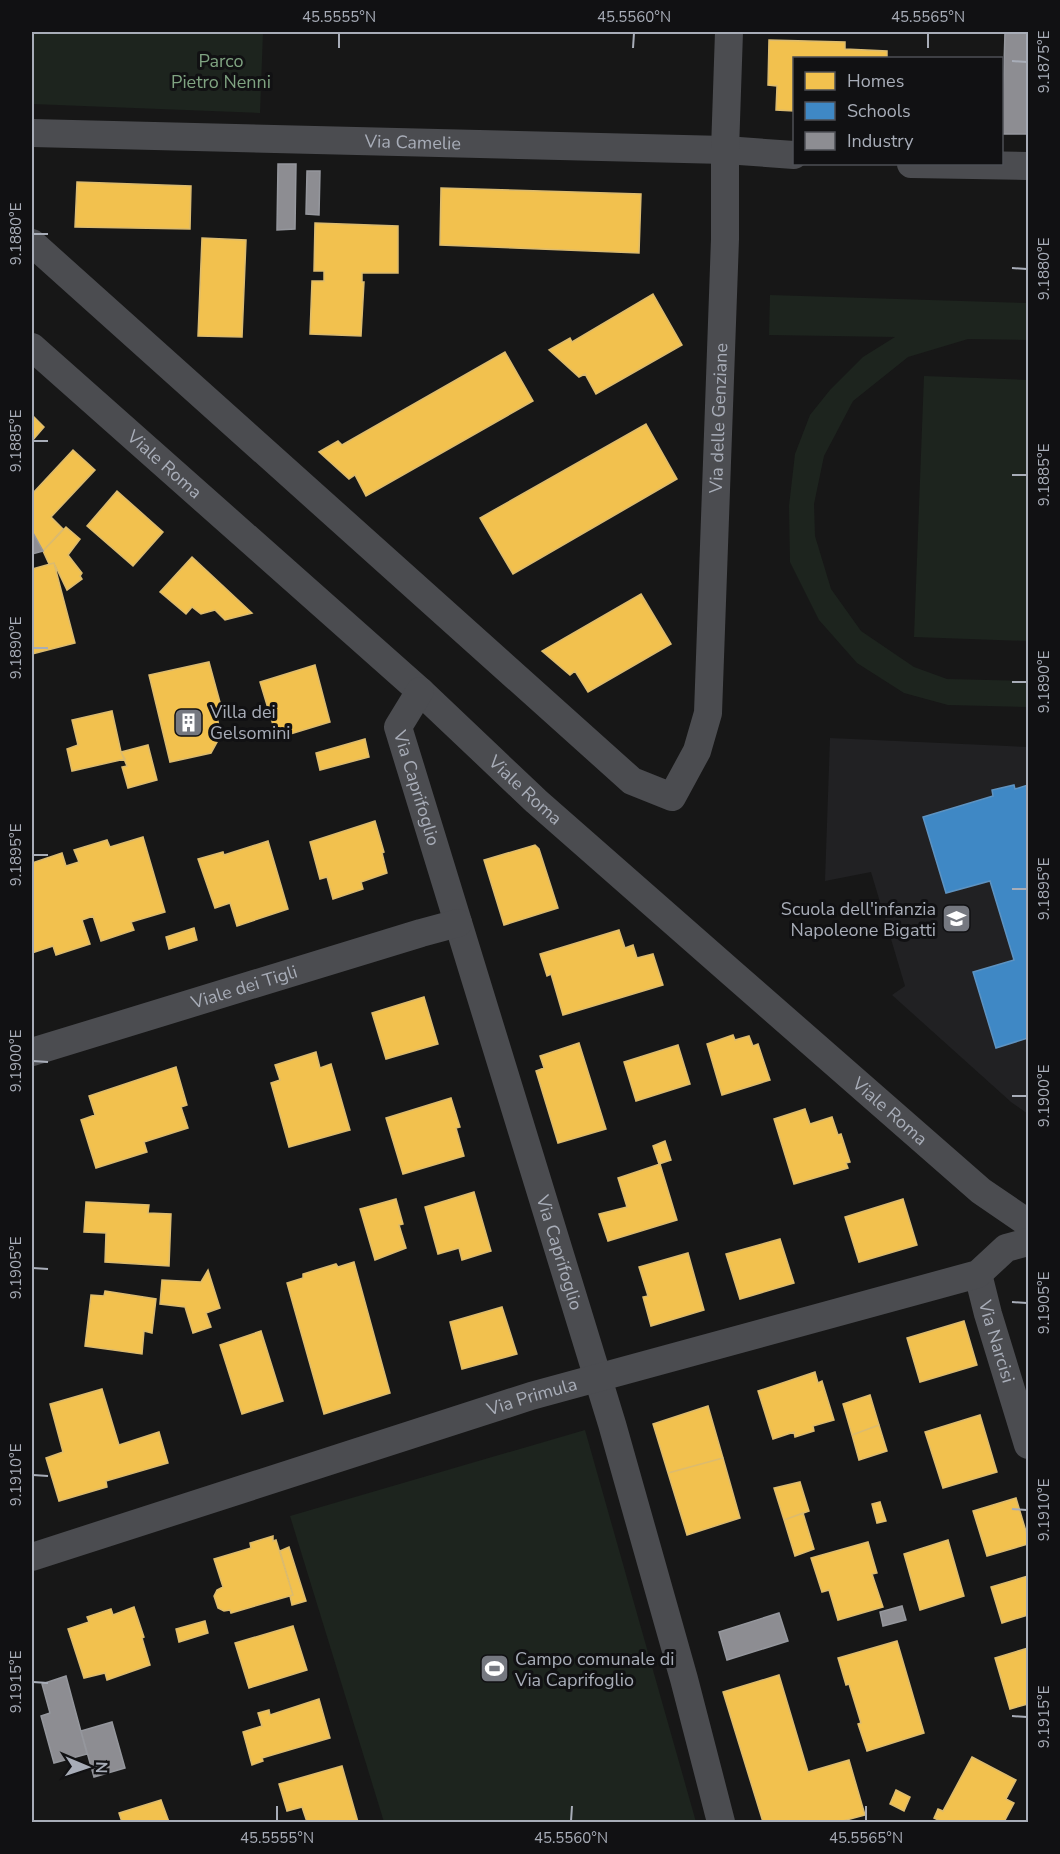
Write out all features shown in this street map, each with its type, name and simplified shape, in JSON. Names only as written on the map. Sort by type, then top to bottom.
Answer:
[{"type":"street","name":"Via delle Genziane","points":[[32,243],[632,782],[672,797],[697,751],[708,713],[729,32]]},
{"type":"street","name":"Via Camelie","points":[[32,134],[725,150],[793,155]]},
{"type":"street","points":[[970,165],[1029,166]]},
{"type":"street","name":"Viale Roma","points":[[32,347],[420,691],[536,801],[981,1191],[1029,1223]]},
{"type":"street","name":"Via Caprifoglio","points":[[420,691],[398,727],[598,1379],[684,1679],[722,1822]]},
{"type":"street","name":"Viale dei Tigli","points":[[32,1052],[458,923]]},
{"type":"street","name":"Via Primula","points":[[32,1557],[531,1396],[978,1274],[1006,1248],[1029,1242]]},
{"type":"street","name":"Via Narcisi","points":[[978,1274],[988,1314],[1029,1445]]},
{"type":"shaded area","name":"Scuola dell'infanzia Napoleone Bigatti","points":[[830,738],[1028,747],[1028,1114],[1011,1102],[892,995],[905,986],[871,872],[825,881]]},
{"type":"green space","name":"Parco Pietro Nenni","points":[[32,32],[263,32],[260,113],[32,104]]},
{"type":"green space","points":[[770,295],[1028,303],[1028,340],[968,339],[908,357],[853,401],[824,456],[814,504],[815,536],[831,589],[861,631],[914,667],[947,679],[1028,681],[1028,707],[948,705],[904,693],[857,663],[819,620],[790,562],[789,506],[795,454],[810,415],[830,390],[863,357],[895,337],[769,335]]},
{"type":"green space","points":[[924,376],[1028,380],[1028,641],[914,637]]},
{"type":"green space","name":"Campo comunale di Via Caprifoglio","points":[[585,1430],[696,1822],[384,1822],[290,1516]]},
{"type":"building: Homes","points":[[769,40],[845,42],[845,49],[887,51],[887,57],[793,57],[793,111],[776,110],[777,86],[768,85]]},
{"type":"building: Homes","points":[[77,182],[191,186],[190,229],[75,227]]},
{"type":"building: Homes","points":[[441,188],[641,194],[639,253],[440,245]]},
{"type":"building: Homes","points":[[315,223],[398,226],[398,273],[362,273],[362,282],[364,282],[361,336],[310,334],[312,281],[324,281],[324,271],[314,271]]},
{"type":"building: Homes","points":[[202,238],[246,240],[242,337],[198,336]]},
{"type":"building: Homes","points":[[653,294],[682,345],[596,394],[585,374],[579,377],[549,350],[570,338],[572,342]]},
{"type":"building: Homes","points":[[505,352],[533,401],[366,496],[355,475],[349,479],[319,452],[338,441],[342,445]]},
{"type":"building: Homes","points":[[32,415],[44,427],[32,441]]},
{"type":"building: Homes","points":[[646,424],[677,479],[513,574],[480,518]]},
{"type":"building: Homes","points":[[73,450],[95,470],[51,517],[63,529],[43,551],[32,531],[32,494]]},
{"type":"building: Homes","points":[[117,491],[163,532],[133,566],[87,526]]},
{"type":"building: Homes","points":[[66,527],[80,539],[68,555],[82,573],[80,576],[82,579],[67,590],[54,563],[49,564],[43,551]]},
{"type":"building: Homes","points":[[192,557],[252,613],[225,620],[215,610],[201,614],[192,607],[186,614],[160,592]]},
{"type":"building: Homes","points":[[54,563],[75,643],[32,654],[32,569]]},
{"type":"building: Homes","points":[[641,594],[671,644],[588,692],[575,671],[570,675],[542,651]]},
{"type":"building: Homes","name":"Villa dei Gelsomini","points":[[209,662],[221,706],[215,708],[221,735],[211,753],[170,762],[149,675]]},
{"type":"building: Homes","points":[[315,665],[330,722],[277,738],[260,682]]},
{"type":"building: Homes","points":[[112,711],[121,752],[125,759],[72,771],[67,749],[78,745],[72,720]]},
{"type":"building: Homes","points":[[365,739],[369,757],[320,770],[316,753]]},
{"type":"building: Homes","points":[[148,745],[157,780],[128,788],[122,767],[127,766],[121,752]]},
{"type":"building: Homes","points":[[375,821],[387,873],[361,882],[363,889],[333,899],[327,877],[320,879],[310,842]]},
{"type":"building: Homes","points":[[143,837],[165,912],[131,922],[134,930],[101,941],[93,916],[82,920],[90,944],[56,955],[53,946],[32,953],[32,863],[62,853],[66,866],[79,862],[74,850],[107,840],[110,847]]},
{"type":"building: Homes","points":[[268,841],[288,909],[237,926],[230,903],[215,908],[198,859],[223,852],[224,855]]},
{"type":"building: Homes","points":[[535,845],[539,849],[558,908],[504,925],[484,860]]},
{"type":"building: Homes","points":[[194,928],[197,940],[169,949],[166,937]]},
{"type":"building: Homes","points":[[619,930],[625,948],[633,945],[637,958],[653,954],[663,985],[563,1015],[551,974],[547,976],[540,954]]},
{"type":"building: Homes","points":[[424,997],[438,1044],[386,1059],[372,1013]]},
{"type":"building: Homes","points":[[733,1035],[735,1040],[749,1036],[753,1046],[758,1044],[770,1080],[722,1095],[707,1044]]},
{"type":"building: Homes","points":[[579,1043],[606,1129],[558,1143],[536,1071],[544,1068],[540,1056]]},
{"type":"building: Homes","points":[[678,1045],[690,1084],[636,1101],[624,1062]]},
{"type":"building: Homes","points":[[316,1052],[320,1068],[331,1064],[350,1130],[289,1147],[271,1083],[280,1080],[275,1065]]},
{"type":"building: Homes","points":[[176,1067],[187,1105],[181,1107],[188,1128],[144,1142],[147,1152],[96,1168],[81,1120],[95,1115],[89,1096]]},
{"type":"building: Homes","points":[[451,1098],[460,1127],[456,1128],[464,1156],[403,1174],[386,1118]]},
{"type":"building: Homes","points":[[805,1109],[810,1124],[832,1117],[838,1135],[841,1134],[850,1162],[846,1163],[848,1168],[794,1184],[774,1119]]},
{"type":"building: Homes","points":[[665,1141],[671,1160],[659,1164],[653,1146]]},
{"type":"building: Homes","points":[[660,1164],[677,1220],[608,1241],[599,1214],[627,1207],[618,1178]]},
{"type":"building: Homes","points":[[474,1192],[491,1251],[462,1260],[459,1248],[438,1254],[425,1207]]},
{"type":"building: Homes","points":[[396,1199],[403,1224],[399,1225],[406,1248],[375,1260],[360,1209]]},
{"type":"building: Homes","points":[[903,1199],[917,1245],[859,1262],[845,1217]]},
{"type":"building: Homes","points":[[86,1202],[149,1205],[148,1213],[171,1214],[169,1266],[105,1262],[106,1233],[84,1232]]},
{"type":"building: Homes","points":[[780,1239],[794,1283],[740,1299],[726,1254]]},
{"type":"building: Homes","points":[[688,1253],[704,1310],[651,1326],[643,1297],[648,1296],[639,1267]]},
{"type":"building: Homes","points":[[354,1262],[390,1393],[324,1414],[287,1283],[303,1278],[303,1274],[336,1264],[338,1267]]},
{"type":"building: Homes","points":[[208,1270],[220,1308],[206,1313],[211,1327],[193,1333],[185,1307],[160,1304],[162,1280],[201,1282]]},
{"type":"building: Homes","points":[[105,1291],[156,1299],[152,1333],[144,1331],[142,1354],[85,1346],[91,1295],[104,1296]]},
{"type":"building: Homes","points":[[502,1307],[517,1354],[462,1369],[450,1322]]},
{"type":"building: Homes","points":[[964,1321],[977,1365],[920,1382],[907,1338]]},
{"type":"building: Homes","points":[[261,1331],[283,1401],[242,1414],[220,1345]]},
{"type":"building: Homes","points":[[815,1372],[818,1383],[822,1381],[834,1420],[813,1426],[814,1431],[795,1437],[794,1432],[773,1439],[758,1391]]},
{"type":"building: Homes","points":[[102,1389],[119,1445],[159,1432],[168,1463],[106,1481],[107,1487],[59,1501],[46,1458],[63,1452],[50,1404]]},
{"type":"building: Homes","points":[[870,1395],[879,1425],[852,1435],[843,1404]]},
{"type":"building: Homes","points":[[708,1406],[723,1458],[668,1473],[653,1424]]},
{"type":"building: Homes","points":[[980,1415],[997,1472],[943,1488],[925,1432]]},
{"type":"building: Homes","points":[[879,1425],[887,1451],[859,1460],[852,1435]]},
{"type":"building: Homes","points":[[723,1458],[740,1518],[687,1535],[668,1473]]},
{"type":"building: Homes","points":[[800,1482],[809,1511],[784,1520],[774,1488]]},
{"type":"building: Homes","points":[[1016,1498],[1028,1544],[987,1556],[973,1511]]},
{"type":"building: Homes","points":[[880,1502],[886,1521],[877,1523],[872,1504]]},
{"type":"building: Homes","points":[[803,1513],[814,1549],[795,1556],[784,1520]]},
{"type":"building: Homes","points":[[273,1536],[293,1595],[231,1613],[230,1610],[224,1611],[218,1608],[214,1596],[217,1590],[223,1587],[214,1559],[251,1548],[250,1543]]},
{"type":"building: Homes","points":[[948,1540],[964,1596],[920,1610],[904,1554]]},
{"type":"building: Homes","points":[[868,1542],[877,1573],[872,1574],[883,1607],[838,1620],[829,1590],[822,1592],[811,1558]]},
{"type":"building: Homes","points":[[289,1547],[306,1601],[292,1605],[290,1596],[293,1595],[280,1551]]},
{"type":"building: Homes","points":[[1028,1576],[1028,1615],[1002,1623],[991,1587]]},
{"type":"building: Homes","points":[[134,1607],[150,1665],[107,1680],[105,1673],[84,1678],[68,1629],[89,1622],[87,1617],[111,1609],[113,1615]]},
{"type":"building: Homes","points":[[205,1621],[208,1633],[179,1642],[176,1629]]},
{"type":"building: Homes","points":[[293,1626],[307,1670],[249,1688],[235,1643]]},
{"type":"building: Homes","points":[[897,1641],[924,1733],[867,1751],[849,1684],[846,1685],[838,1658]]},
{"type":"building: Homes","points":[[1028,1648],[1028,1704],[1010,1709],[995,1658]]},
{"type":"building: Homes","points":[[779,1675],[808,1772],[849,1760],[865,1815],[839,1822],[763,1822],[723,1692]]},
{"type":"building: Homes","points":[[319,1699],[330,1738],[262,1758],[263,1761],[252,1765],[243,1732],[262,1726],[258,1713],[269,1710],[270,1715]]},
{"type":"building: Homes","points":[[972,1757],[1016,1780],[1006,1799],[1014,1803],[1004,1822],[943,1822],[934,1818],[938,1809],[943,1811]]},
{"type":"building: Homes","points":[[342,1766],[358,1822],[307,1822],[302,1807],[287,1811],[279,1784]]},
{"type":"building: Homes","points":[[896,1790],[910,1797],[904,1811],[890,1804]]},
{"type":"building: Homes","points":[[161,1800],[169,1822],[122,1822],[119,1813]]},
{"type":"building: Schools","points":[[1014,785],[1015,789],[1028,785],[1028,1038],[996,1048],[973,972],[1014,960],[990,881],[946,893],[923,817],[993,796],[992,790]]},
{"type":"building: Industry","points":[[1005,32],[1028,32],[1028,134],[1003,134]]},
{"type":"building: Industry","points":[[278,164],[296,164],[295,229],[277,230]]},
{"type":"building: Industry","points":[[307,171],[320,171],[319,215],[306,214]]},
{"type":"building: Industry","points":[[32,531],[43,551],[32,554]]},
{"type":"building: Industry","points":[[902,1606],[906,1620],[883,1626],[880,1612]]},
{"type":"building: Industry","points":[[779,1613],[788,1641],[727,1660],[719,1632]]},
{"type":"building: Industry","points":[[66,1676],[87,1754],[54,1763],[41,1716],[50,1713],[42,1684]]},
{"type":"building: Industry","points":[[112,1722],[125,1768],[94,1777],[81,1731]]},
{"type":"place","name":"Villa dei Gelsomini","points":[[189,722]]},
{"type":"place","name":"Scuola dell'infanzia Napoleone Bigatti","points":[[957,919]]},
{"type":"place","name":"Campo comunale di Via Caprifoglio","points":[[494,1669]]}]
